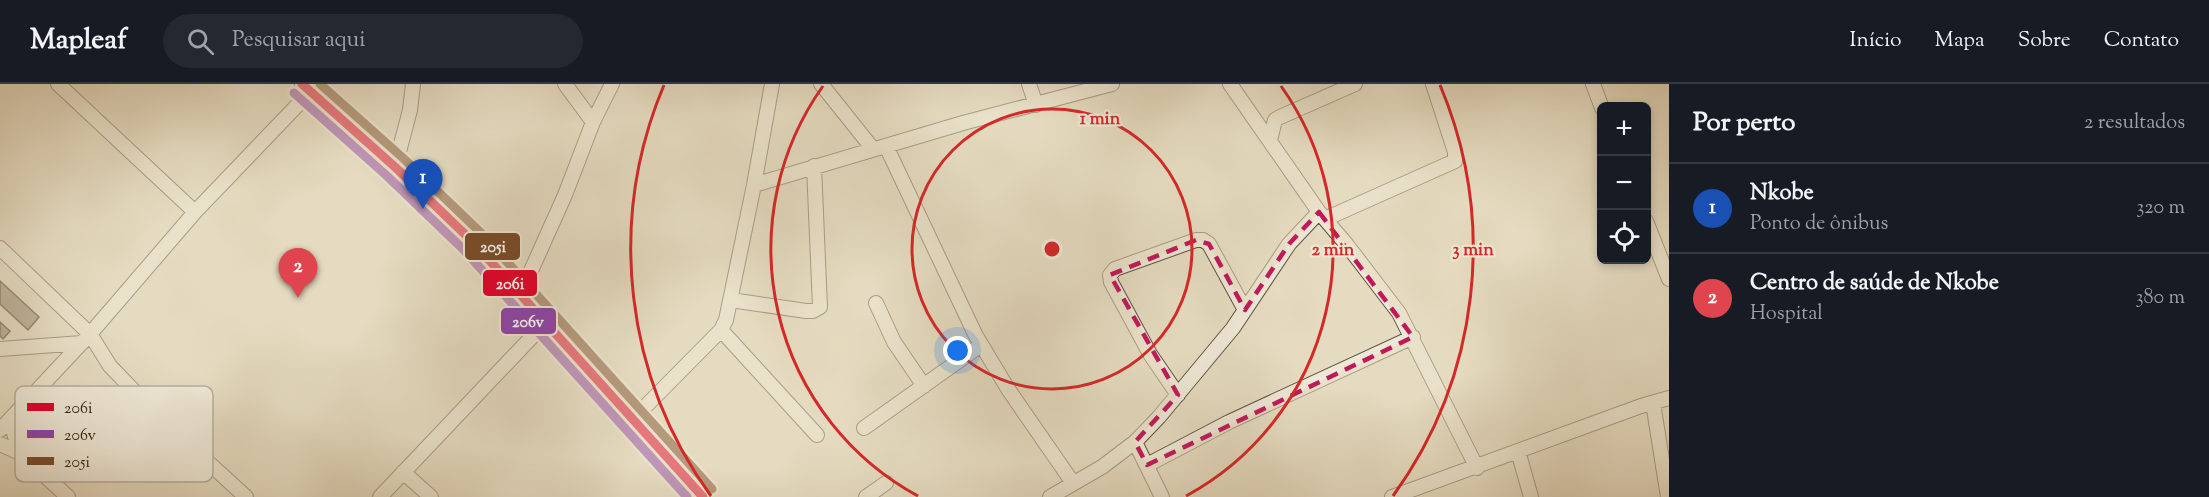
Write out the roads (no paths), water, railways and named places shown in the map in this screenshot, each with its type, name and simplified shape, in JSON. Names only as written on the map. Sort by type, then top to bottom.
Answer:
[{"type":"street","points":[[58,84],[195,212]]},
{"type":"street","points":[[395,167],[410,110],[413,84]]},
{"type":"street","points":[[565,84],[593,122]]},
{"type":"street","points":[[521,293],[565,195],[593,122],[612,84]]},
{"type":"street","points":[[633,419],[721,330],[726,320],[772,84]]},
{"type":"street","points":[[821,84],[879,147],[981,345],[1039,436],[1073,483]]},
{"type":"street","points":[[1029,84],[1036,105]]},
{"type":"street","points":[[754,185],[963,123],[1112,84]]},
{"type":"street","points":[[1230,84],[1322,216],[1399,313],[1477,468]]},
{"type":"street","points":[[1270,140],[1275,120],[1355,84]]},
{"type":"street","points":[[1050,497],[1102,467],[1135,442],[1178,395],[1233,328],[1288,244],[1322,216],[1455,161],[1455,152],[1433,84]]},
{"type":"street","points":[[1593,84],[1600,102]]},
{"type":"street","points":[[42,386],[86,339],[306,88],[395,167],[472,241],[703,497]]},
{"type":"street","points":[[731,300],[806,311],[813,311],[820,307],[814,166]]},
{"type":"street","points":[[1651,232],[1669,279]]},
{"type":"street","points":[[1178,395],[1150,354],[1111,282],[1110,275],[1115,269],[1196,240],[1203,240],[1209,244],[1245,310]]},
{"type":"street","points":[[0,249],[129,386]]},
{"type":"street","points":[[876,303],[894,342],[924,386]]},
{"type":"street","points":[[380,497],[546,322]]},
{"type":"street","points":[[721,330],[817,435]]},
{"type":"street","points":[[1147,465],[1247,414],[1413,337]]},
{"type":"street","points":[[0,349],[86,339]]},
{"type":"street","points":[[864,428],[981,345]]},
{"type":"street","points":[[1398,496],[1669,398]]},
{"type":"street","points":[[1653,403],[1668,497]]},
{"type":"street","points":[[0,430],[15,415]]},
{"type":"street","points":[[10,420],[15,436]]},
{"type":"street","points":[[1135,442],[1162,497]]},
{"type":"street","points":[[0,444],[15,451]]},
{"type":"street","points":[[1518,451],[1532,497]]},
{"type":"street","points":[[213,467],[246,497]]},
{"type":"street","points":[[403,471],[431,497]]},
{"type":"street","points":[[52,482],[68,497]]},
{"type":"street","points":[[866,497],[886,483]]},
{"type":"place","name":"Nkobe","points":[[423,209]]},
{"type":"place","name":"Centro de saúde de Nkobe","points":[[298,298]]}]
